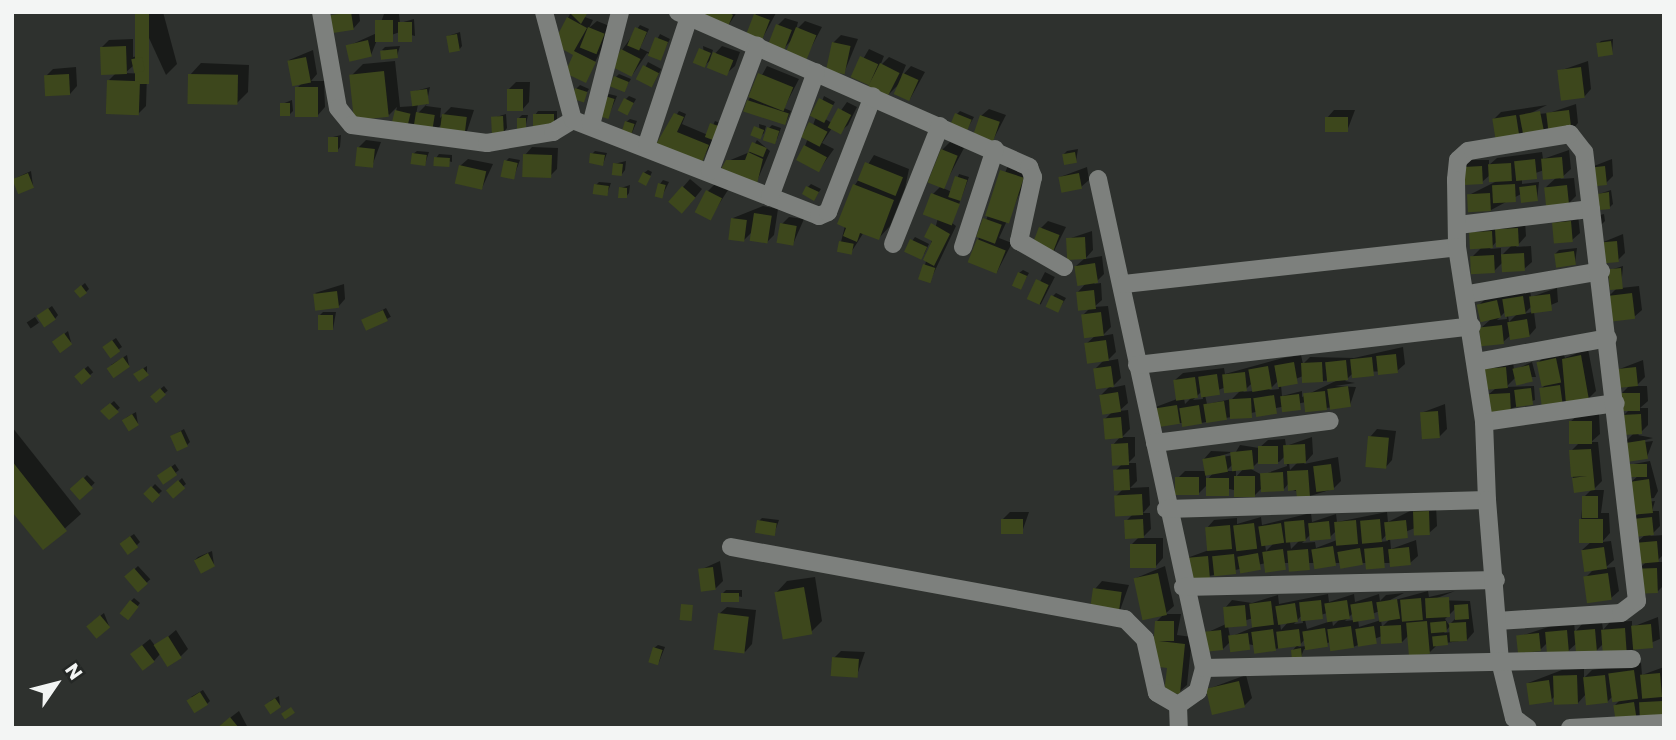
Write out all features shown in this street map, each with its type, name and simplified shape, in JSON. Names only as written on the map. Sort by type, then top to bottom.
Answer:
[{"type":"street","points":[[321,12],[338,108],[352,125],[486,143],[553,132],[573,120],[647,144],[819,216],[828,212],[873,96]]},
{"type":"street","points":[[544,12],[573,120]]},
{"type":"street","points":[[591,125],[620,12]]},
{"type":"street","points":[[647,144],[684,15],[995,149],[1033,174],[1019,242],[1064,267]]},
{"type":"street","points":[[709,171],[757,46]]},
{"type":"street","points":[[770,197],[817,72]]},
{"type":"street","points":[[893,244],[940,126]]},
{"type":"street","points":[[1497,621],[1634,607],[1601,271],[1584,152],[1570,134],[1465,153],[1456,180],[1457,247],[1468,294],[1484,422],[1487,500],[1496,580],[1497,621],[1500,660],[1514,718],[1528,728]]},
{"type":"street","points":[[963,247],[995,149]]},
{"type":"street","points":[[1098,179],[1124,284],[1166,509],[1204,668],[1198,691],[1178,705]]},
{"type":"street","points":[[1458,225],[1591,209]]},
{"type":"street","points":[[1124,284],[1457,247]]},
{"type":"street","points":[[1468,294],[1601,271]]},
{"type":"street","points":[[1138,365],[1472,326]]},
{"type":"street","points":[[1476,362],[1608,338]]},
{"type":"street","points":[[1484,422],[1616,403]]},
{"type":"street","points":[[1155,443],[1330,421]]},
{"type":"street","points":[[1166,509],[1487,500]]},
{"type":"street","points":[[732,547],[1125,619],[1145,639],[1157,693],[1178,705]]},
{"type":"street","points":[[1183,587],[1496,580]]},
{"type":"street","points":[[1204,668],[1632,659]]},
{"type":"street","points":[[1178,705],[1179,728]]},
{"type":"street","points":[[1570,728],[1664,723]]},
{"type":"building","points":[[135,12],[149,12],[149,84],[135,84]]},
{"type":"building","points":[[351,12],[354,30],[333,33],[330,15]]},
{"type":"building","points":[[569,12],[588,12],[581,24]]},
{"type":"building","points":[[704,12],[728,12],[733,15],[726,31],[701,20]]},
{"type":"building","points":[[754,14],[770,20],[762,41],[746,35]]},
{"type":"building","points":[[567,17],[587,28],[574,51],[596,62],[586,83],[565,73],[573,55],[553,44]]},
{"type":"building","points":[[375,20],[393,20],[393,42],[375,42]]},
{"type":"building","points":[[398,22],[412,22],[412,42],[398,42]]},
{"type":"building","points":[[776,24],[792,30],[784,50],[768,44]]},
{"type":"building","points":[[588,27],[605,34],[596,54],[580,47]]},
{"type":"building","points":[[635,27],[647,32],[639,50],[627,45]]},
{"type":"building","points":[[796,27],[816,35],[806,61],[786,53]]},
{"type":"building","points":[[457,34],[460,51],[449,53],[446,36]]},
{"type":"building","points":[[655,37],[668,42],[661,61],[648,56]]},
{"type":"building","points":[[368,40],[372,57],[349,62],[346,45]]},
{"type":"building","points":[[1611,41],[1613,55],[1598,57],[1596,43]]},
{"type":"building","points":[[832,42],[851,46],[845,74],[826,70]]},
{"type":"building","points":[[126,46],[127,74],[101,75],[100,47]]},
{"type":"building","points":[[699,48],[711,53],[705,68],[693,63]]},
{"type":"building","points":[[397,49],[398,58],[381,60],[380,51]]},
{"type":"building","points":[[621,49],[641,59],[632,77],[612,67]]},
{"type":"building","points":[[713,52],[733,60],[727,76],[707,68]]},
{"type":"building","points":[[860,56],[878,64],[869,85],[851,77]]},
{"type":"building","points":[[142,57],[145,71],[134,73],[131,59]]},
{"type":"building","points":[[306,57],[311,83],[292,86],[287,61]]},
{"type":"building","points":[[880,63],[900,73],[888,96],[868,86]]},
{"type":"building","points":[[643,65],[659,73],[652,87],[636,79]]},
{"type":"building","points":[[1581,67],[1585,98],[1561,101],[1557,70]]},
{"type":"building","points":[[384,71],[389,117],[354,120],[349,75]]},
{"type":"building","points":[[758,73],[793,87],[783,111],[748,97]]},
{"type":"building","points":[[903,73],[919,80],[909,101],[894,94]]},
{"type":"building","points":[[69,74],[70,95],[45,96],[44,75]]},
{"type":"building","points":[[188,74],[238,75],[237,105],[187,104]]},
{"type":"building","points":[[614,76],[629,82],[625,92],[610,86]]},
{"type":"building","points":[[107,80],[140,81],[139,115],[106,114]]},
{"type":"building","points":[[295,87],[318,87],[318,117],[295,117]]},
{"type":"building","points":[[575,88],[587,92],[584,102],[572,98]]},
{"type":"building","points":[[427,89],[429,104],[412,106],[410,91]]},
{"type":"building","points":[[507,89],[523,89],[523,111],[507,111]]},
{"type":"building","points":[[605,96],[615,99],[608,119],[599,116]]},
{"type":"building","points":[[624,98],[634,103],[627,115],[618,110]]},
{"type":"building","points":[[819,98],[833,105],[824,123],[810,116]]},
{"type":"building","points":[[747,100],[789,114],[785,125],[743,111]]},
{"type":"building","points":[[280,103],[290,103],[290,116],[280,116]]},
{"type":"building","points":[[838,108],[851,115],[841,134],[828,127]]},
{"type":"building","points":[[395,110],[411,114],[405,134],[390,130]]},
{"type":"building","points":[[1569,110],[1572,133],[1549,136],[1546,113]]},
{"type":"building","points":[[1540,111],[1545,137],[1524,141],[1519,115]]},
{"type":"building","points":[[416,112],[435,115],[431,138],[412,135]]},
{"type":"building","points":[[674,113],[684,117],[677,132],[709,145],[701,165],[655,146]]},
{"type":"building","points":[[955,113],[972,120],[967,132],[950,125]]},
{"type":"building","points":[[442,114],[467,117],[464,142],[439,139]]},
{"type":"building","points":[[533,114],[554,114],[554,129],[533,129]]},
{"type":"building","points":[[980,115],[1000,122],[993,143],[973,136]]},
{"type":"building","points":[[1516,115],[1520,141],[1496,144],[1492,119]]},
{"type":"building","points":[[503,116],[504,133],[492,134],[491,117]]},
{"type":"building","points":[[1325,117],[1348,117],[1348,132],[1325,132]]},
{"type":"building","points":[[517,118],[526,118],[526,131],[517,131]]},
{"type":"building","points":[[625,121],[635,124],[631,135],[621,132]]},
{"type":"building","points":[[809,122],[828,132],[820,147],[801,137]]},
{"type":"building","points":[[710,123],[721,127],[716,141],[705,137]]},
{"type":"building","points":[[754,126],[764,130],[760,139],[750,135]]},
{"type":"building","points":[[767,127],[779,131],[775,144],[763,140]]},
{"type":"building","points":[[328,137],[338,137],[338,152],[328,152]]},
{"type":"building","points":[[752,142],[767,148],[763,157],[748,151]]},
{"type":"building","points":[[804,145],[827,157],[819,172],[796,160]]},
{"type":"building","points":[[357,147],[375,149],[373,168],[355,166]]},
{"type":"building","points":[[941,149],[958,156],[944,189],[928,182]]},
{"type":"building","points":[[748,152],[763,159],[757,184],[720,171],[726,160],[745,160]]},
{"type":"building","points":[[1075,152],[1077,163],[1064,165],[1062,154]]},
{"type":"building","points":[[412,153],[427,155],[425,166],[410,164]]},
{"type":"building","points":[[590,153],[605,155],[603,166],[589,163]]},
{"type":"building","points":[[523,154],[552,155],[551,178],[522,177]]},
{"type":"building","points":[[434,157],[450,158],[449,167],[433,166]]},
{"type":"building","points":[[1562,157],[1564,178],[1543,180],[1541,159]]},
{"type":"building","points":[[1535,159],[1537,179],[1516,181],[1514,161]]},
{"type":"building","points":[[504,160],[518,163],[514,180],[500,177]]},
{"type":"building","points":[[865,162],[903,177],[896,196],[858,181]]},
{"type":"building","points":[[613,163],[623,164],[622,176],[612,175]]},
{"type":"building","points":[[1511,163],[1512,181],[1489,182],[1488,164]]},
{"type":"building","points":[[459,165],[486,171],[482,190],[455,184]]},
{"type":"building","points":[[1482,166],[1483,184],[1460,185],[1459,167]]},
{"type":"building","points":[[1605,166],[1607,185],[1589,187],[1587,168]]},
{"type":"building","points":[[1000,170],[1024,178],[1009,223],[985,216]]},
{"type":"building","points":[[643,172],[651,176],[646,186],[638,182]]},
{"type":"building","points":[[28,173],[34,188],[18,194],[12,179]]},
{"type":"building","points":[[1079,173],[1082,189],[1061,193],[1058,177]]},
{"type":"building","points":[[955,176],[967,180],[961,201],[948,197]]},
{"type":"building","points":[[658,183],[666,185],[662,199],[655,197]]},
{"type":"building","points":[[594,184],[609,186],[607,196],[593,194]]},
{"type":"building","points":[[853,184],[894,200],[879,240],[860,233],[857,242],[843,236],[846,228],[837,224]]},
{"type":"building","points":[[1515,184],[1516,202],[1493,203],[1492,185]]},
{"type":"building","points":[[1536,185],[1538,201],[1521,203],[1519,187]]},
{"type":"building","points":[[1567,185],[1569,205],[1546,207],[1544,187]]},
{"type":"building","points":[[682,186],[696,198],[682,214],[668,202]]},
{"type":"building","points":[[806,186],[819,192],[814,201],[802,194]]},
{"type":"building","points":[[619,187],[627,188],[627,198],[618,198]]},
{"type":"building","points":[[706,190],[722,198],[711,220],[695,212]]},
{"type":"building","points":[[1609,192],[1610,209],[1599,210],[1597,194]]},
{"type":"building","points":[[931,193],[960,204],[952,226],[923,214]]},
{"type":"building","points":[[1490,193],[1491,211],[1468,212],[1467,194]]},
{"type":"building","points":[[754,213],[772,216],[767,243],[750,241]]},
{"type":"building","points":[[731,218],[747,220],[744,242],[728,240]]},
{"type":"building","points":[[983,218],[1002,225],[995,244],[976,237]]},
{"type":"building","points":[[1571,221],[1573,242],[1554,244],[1552,223]]},
{"type":"building","points":[[780,223],[797,226],[793,246],[777,243]]},
{"type":"building","points":[[931,223],[950,234],[934,266],[923,260],[932,241],[924,237]]},
{"type":"building","points":[[1039,227],[1060,235],[1053,253],[1032,245]]},
{"type":"building","points":[[1518,228],[1519,246],[1496,247],[1495,229]]},
{"type":"building","points":[[1492,231],[1493,248],[1470,249],[1469,232]]},
{"type":"building","points":[[1085,237],[1086,259],[1067,260],[1066,238]]},
{"type":"building","points":[[910,239],[927,247],[921,260],[904,252]]},
{"type":"building","points":[[977,239],[1006,251],[996,274],[968,262]]},
{"type":"building","points":[[839,241],[854,244],[852,255],[837,252]]},
{"type":"building","points":[[1617,241],[1619,262],[1602,263],[1600,242]]},
{"type":"building","points":[[1574,251],[1576,265],[1556,268],[1554,254]]},
{"type":"building","points":[[1524,253],[1525,271],[1502,272],[1501,254]]},
{"type":"building","points":[[1494,255],[1495,273],[1471,274],[1470,256]]},
{"type":"building","points":[[1095,263],[1098,283],[1077,286],[1074,266]]},
{"type":"building","points":[[923,264],[935,268],[930,283],[918,279]]},
{"type":"building","points":[[1621,268],[1623,289],[1610,290],[1608,269]]},
{"type":"building","points":[[1018,272],[1027,276],[1021,290],[1012,286]]},
{"type":"building","points":[[1036,279],[1049,285],[1039,305],[1027,299]]},
{"type":"building","points":[[81,285],[87,293],[80,298],[74,291]]},
{"type":"building","points":[[1094,290],[1096,309],[1078,311],[1076,292]]},
{"type":"building","points":[[337,291],[339,308],[315,311],[313,294]]},
{"type":"building","points":[[1632,293],[1635,319],[1610,322],[1607,296]]},
{"type":"building","points":[[1550,294],[1552,311],[1531,313],[1529,297]]},
{"type":"building","points":[[1051,295],[1064,301],[1058,313],[1046,307]]},
{"type":"building","points":[[1523,296],[1526,314],[1505,317],[1502,299]]},
{"type":"building","points":[[1497,300],[1501,318],[1481,322],[1477,305]]},
{"type":"building","points":[[48,308],[56,320],[44,327],[36,316]]},
{"type":"building","points":[[383,310],[388,321],[366,331],[361,320]]},
{"type":"building","points":[[1101,312],[1104,336],[1084,338],[1081,314]]},
{"type":"building","points":[[318,315],[333,315],[333,330],[318,330]]},
{"type":"building","points":[[1527,319],[1530,337],[1510,340],[1507,322]]},
{"type":"building","points":[[1502,325],[1504,344],[1481,346],[1479,327]]},
{"type":"building","points":[[64,333],[72,344],[60,353],[52,342]]},
{"type":"building","points":[[112,340],[120,351],[111,358],[102,347]]},
{"type":"building","points":[[1106,340],[1109,361],[1087,364],[1084,343]]},
{"type":"building","points":[[1396,354],[1398,373],[1378,375],[1376,356]]},
{"type":"building","points":[[1581,355],[1589,400],[1566,404],[1562,359]]},
{"type":"building","points":[[123,357],[130,367],[113,378],[107,368]]},
{"type":"building","points":[[1372,357],[1374,376],[1352,378],[1350,359]]},
{"type":"building","points":[[1556,358],[1561,382],[1542,387],[1536,362]]},
{"type":"building","points":[[1346,360],[1348,380],[1327,382],[1325,362]]},
{"type":"building","points":[[1294,362],[1298,384],[1278,387],[1274,365]]},
{"type":"building","points":[[1322,362],[1323,382],[1302,383],[1301,363]]},
{"type":"building","points":[[1529,365],[1533,382],[1516,385],[1512,369]]},
{"type":"building","points":[[1111,366],[1114,387],[1096,389],[1093,369]]},
{"type":"building","points":[[1268,366],[1272,389],[1252,392],[1248,369]]},
{"type":"building","points":[[1506,367],[1508,388],[1484,390],[1482,369]]},
{"type":"building","points":[[1636,367],[1638,386],[1617,388],[1615,369]]},
{"type":"building","points":[[84,368],[91,376],[81,385],[74,377]]},
{"type":"building","points":[[143,368],[149,375],[139,382],[133,374]]},
{"type":"building","points":[[1245,372],[1247,391],[1224,393],[1222,374]]},
{"type":"building","points":[[1217,374],[1220,395],[1201,397],[1198,377]]},
{"type":"building","points":[[1195,377],[1198,398],[1176,401],[1173,380]]},
{"type":"building","points":[[1560,385],[1563,406],[1542,409],[1539,388]]},
{"type":"building","points":[[1348,386],[1351,407],[1330,410],[1327,389]]},
{"type":"building","points":[[160,388],[166,395],[156,403],[150,397]]},
{"type":"building","points":[[1531,388],[1533,405],[1516,407],[1514,390]]},
{"type":"building","points":[[1325,391],[1327,410],[1305,412],[1303,393]]},
{"type":"building","points":[[1118,392],[1121,412],[1102,415],[1099,395]]},
{"type":"building","points":[[1510,393],[1511,411],[1488,412],[1487,394]]},
{"type":"building","points":[[1619,393],[1640,393],[1640,411],[1619,411]]},
{"type":"building","points":[[1299,394],[1301,410],[1282,412],[1280,396]]},
{"type":"building","points":[[1274,395],[1277,414],[1256,417],[1253,398]]},
{"type":"building","points":[[1251,398],[1252,418],[1230,419],[1229,399]]},
{"type":"building","points":[[1224,401],[1227,420],[1206,423],[1203,404]]},
{"type":"building","points":[[110,403],[119,412],[109,420],[100,411]]},
{"type":"building","points":[[1177,405],[1180,424],[1154,428],[1151,409]]},
{"type":"building","points":[[1199,405],[1202,424],[1182,427],[1179,408]]},
{"type":"building","points":[[1438,411],[1440,438],[1422,439],[1420,412]]},
{"type":"building","points":[[132,414],[139,425],[129,431],[122,420]]},
{"type":"building","points":[[1641,414],[1642,434],[1622,435],[1621,415]]},
{"type":"building","points":[[1121,417],[1123,438],[1105,439],[1103,419]]},
{"type":"building","points":[[1569,421],[1592,421],[1592,444],[1569,444]]},
{"type":"building","points":[[181,431],[188,447],[177,451],[170,436]]},
{"type":"building","points":[[1368,436],[1389,438],[1386,469],[1365,467]]},
{"type":"building","points":[[1645,440],[1648,459],[1625,462],[1622,444]]},
{"type":"building","points":[[1128,443],[1129,465],[1112,466],[1111,444]]},
{"type":"building","points":[[1305,444],[1306,463],[1284,464],[1283,445]]},
{"type":"building","points":[[1258,446],[1278,446],[1278,464],[1258,464]]},
{"type":"building","points":[[1591,449],[1595,490],[1574,493],[1572,478],[1587,476],[1571,477],[1569,450]]},
{"type":"building","points":[[1252,450],[1254,469],[1232,471],[1230,452]]},
{"type":"building","points":[[1225,455],[1228,472],[1205,476],[1202,459]]},
{"type":"building","points":[[12,461],[67,531],[43,550],[12,512]]},
{"type":"building","points":[[1331,464],[1334,490],[1316,492],[1313,466]]},
{"type":"building","points":[[1627,464],[1647,464],[1647,477],[1627,477]]},
{"type":"building","points":[[171,466],[177,475],[163,485],[157,476]]},
{"type":"building","points":[[1129,469],[1130,490],[1114,491],[1113,470]]},
{"type":"building","points":[[1308,470],[1310,497],[1297,498],[1296,490],[1288,491],[1287,471]]},
{"type":"building","points":[[1283,472],[1284,491],[1261,492],[1260,473]]},
{"type":"building","points":[[1234,476],[1255,476],[1255,497],[1234,497]]},
{"type":"building","points":[[83,477],[93,488],[80,500],[70,489]]},
{"type":"building","points":[[1175,477],[1199,477],[1199,495],[1175,495]]},
{"type":"building","points":[[1206,478],[1229,478],[1229,496],[1206,496]]},
{"type":"building","points":[[1649,479],[1653,513],[1630,515],[1629,482]]},
{"type":"building","points":[[178,480],[185,488],[173,499],[166,490]]},
{"type":"building","points":[[151,486],[160,495],[152,503],[143,494]]},
{"type":"building","points":[[1142,494],[1143,515],[1115,516],[1114,495]]},
{"type":"building","points":[[1582,496],[1598,496],[1598,518],[1582,518]]},
{"type":"building","points":[[1429,511],[1430,535],[1414,536],[1413,512]]},
{"type":"building","points":[[1652,517],[1654,535],[1632,537],[1630,519]]},
{"type":"building","points":[[1001,519],[1023,519],[1023,534],[1001,534]]},
{"type":"building","points":[[1143,519],[1144,538],[1125,539],[1124,520]]},
{"type":"building","points":[[1380,519],[1382,542],[1362,544],[1360,521]]},
{"type":"building","points":[[1579,519],[1603,519],[1603,543],[1579,543]]},
{"type":"building","points":[[757,520],[777,523],[775,536],[755,533]]},
{"type":"building","points":[[1304,520],[1306,541],[1286,543],[1284,522]]},
{"type":"building","points":[[1356,520],[1358,544],[1336,546],[1334,522]]},
{"type":"building","points":[[1406,520],[1408,538],[1386,540],[1384,522]]},
{"type":"building","points":[[1329,521],[1331,539],[1310,541],[1308,523]]},
{"type":"building","points":[[1254,523],[1257,549],[1236,551],[1233,526]]},
{"type":"building","points":[[1281,523],[1284,543],[1261,546],[1258,527]]},
{"type":"building","points":[[1230,525],[1232,549],[1207,551],[1205,527]]},
{"type":"building","points":[[130,536],[138,547],[128,555],[119,544]]},
{"type":"building","points":[[1657,541],[1659,562],[1636,564],[1634,543]]},
{"type":"building","points":[[1130,544],[1156,544],[1156,568],[1130,568]]},
{"type":"building","points":[[1333,546],[1336,566],[1314,569],[1311,549]]},
{"type":"building","points":[[1383,547],[1385,568],[1366,570],[1364,549]]},
{"type":"building","points":[[1409,547],[1411,565],[1390,567],[1388,549]]},
{"type":"building","points":[[1604,547],[1607,569],[1584,572],[1581,550]]},
{"type":"building","points":[[1360,548],[1363,565],[1340,569],[1337,552]]},
{"type":"building","points":[[1283,549],[1286,570],[1265,573],[1262,552]]},
{"type":"building","points":[[1308,549],[1310,570],[1289,572],[1287,551]]},
{"type":"building","points":[[208,553],[215,566],[201,574],[194,561]]},
{"type":"building","points":[[1258,553],[1261,570],[1240,573],[1237,557]]},
{"type":"building","points":[[1234,554],[1236,574],[1214,576],[1212,556]]},
{"type":"building","points":[[1208,556],[1210,578],[1187,580],[1185,558]]},
{"type":"building","points":[[713,567],[716,590],[701,592],[698,569]]},
{"type":"building","points":[[134,568],[148,584],[138,592],[124,577]]},
{"type":"building","points":[[1657,568],[1658,593],[1637,594],[1636,569]]},
{"type":"building","points":[[1158,573],[1167,615],[1142,620],[1134,578]]},
{"type":"building","points":[[1608,573],[1612,600],[1587,603],[1583,576]]},
{"type":"building","points":[[804,587],[812,634],[783,639],[774,592]]},
{"type":"building","points":[[1093,588],[1122,592],[1119,615],[1090,611]]},
{"type":"building","points":[[721,593],[739,593],[739,602],[721,602]]},
{"type":"building","points":[[1449,597],[1450,617],[1426,618],[1425,598]]},
{"type":"building","points":[[1421,598],[1423,620],[1402,622],[1400,600]]},
{"type":"building","points":[[1397,599],[1400,619],[1379,622],[1376,602]]},
{"type":"building","points":[[130,600],[139,607],[128,620],[120,613]]},
{"type":"building","points":[[1321,600],[1323,619],[1301,621],[1299,602]]},
{"type":"building","points":[[1347,600],[1350,619],[1327,622],[1324,604]]},
{"type":"building","points":[[1271,601],[1274,625],[1252,628],[1249,604]]},
{"type":"building","points":[[1372,601],[1375,619],[1353,622],[1350,604]]},
{"type":"building","points":[[1295,603],[1298,622],[1278,625],[1275,606]]},
{"type":"building","points":[[681,604],[693,605],[692,621],[680,620]]},
{"type":"building","points":[[1468,604],[1469,619],[1455,620],[1454,605]]},
{"type":"building","points":[[1245,605],[1247,626],[1225,628],[1223,607]]},
{"type":"building","points":[[718,613],[749,617],[744,654],[713,650]]},
{"type":"building","points":[[100,615],[110,627],[96,639],[86,627]]},
{"type":"building","points":[[1155,621],[1174,621],[1174,641],[1159,641],[1185,644],[1180,694],[1164,693],[1167,668],[1152,666]]},
{"type":"building","points":[[1427,621],[1430,654],[1409,656],[1406,623]]},
{"type":"building","points":[[1446,621],[1447,632],[1431,633],[1430,622]]},
{"type":"building","points":[[1466,622],[1467,641],[1450,642],[1449,623]]},
{"type":"building","points":[[1651,624],[1653,648],[1633,650],[1631,626]]},
{"type":"building","points":[[1401,625],[1402,643],[1381,644],[1380,626]]},
{"type":"building","points":[[1351,626],[1354,648],[1330,651],[1327,629]]},
{"type":"building","points":[[1374,626],[1377,644],[1358,647],[1355,629]]},
{"type":"building","points":[[1325,628],[1328,647],[1305,650],[1302,632]]},
{"type":"building","points":[[1625,628],[1627,654],[1603,656],[1601,630]]},
{"type":"building","points":[[1273,629],[1276,651],[1254,654],[1251,632]]},
{"type":"building","points":[[1299,629],[1301,646],[1278,649],[1276,632]]},
{"type":"building","points":[[1595,629],[1597,653],[1576,655],[1574,631]]},
{"type":"building","points":[[1221,630],[1223,650],[1206,652],[1204,632]]},
{"type":"building","points":[[1567,630],[1569,653],[1547,655],[1545,632]]},
{"type":"building","points":[[1248,633],[1250,650],[1230,652],[1228,635]]},
{"type":"building","points":[[1539,633],[1541,651],[1518,653],[1516,635]]},
{"type":"building","points":[[1447,635],[1448,645],[1433,647],[1432,637]]},
{"type":"building","points":[[168,636],[182,658],[167,667],[154,645]]},
{"type":"building","points":[[142,645],[155,662],[143,671],[130,654]]},
{"type":"building","points":[[653,647],[663,650],[658,665],[648,662]]},
{"type":"building","points":[[1301,648],[1302,658],[1292,660],[1291,650]]},
{"type":"building","points":[[832,657],[859,659],[858,678],[831,676]]},
{"type":"building","points":[[1634,670],[1638,699],[1612,702],[1608,674]]},
{"type":"building","points":[[1660,673],[1662,697],[1642,699],[1640,675]]},
{"type":"building","points":[[1577,675],[1578,704],[1554,705],[1553,676]]},
{"type":"building","points":[[1605,675],[1608,703],[1586,705],[1583,677]]},
{"type":"building","points":[[1549,680],[1552,702],[1529,705],[1526,683]]},
{"type":"building","points":[[1239,681],[1245,707],[1212,715],[1206,689]]},
{"type":"building","points":[[200,692],[208,705],[194,713],[186,700]]},
{"type":"building","points":[[275,698],[281,707],[270,714],[264,705]]},
{"type":"building","points":[[1663,701],[1664,721],[1640,722],[1639,702]]},
{"type":"building","points":[[1634,702],[1637,722],[1616,725],[1613,705]]},
{"type":"building","points":[[291,707],[295,713],[285,720],[281,714]]},
{"type":"building","points":[[230,717],[239,728],[217,728]]}]
